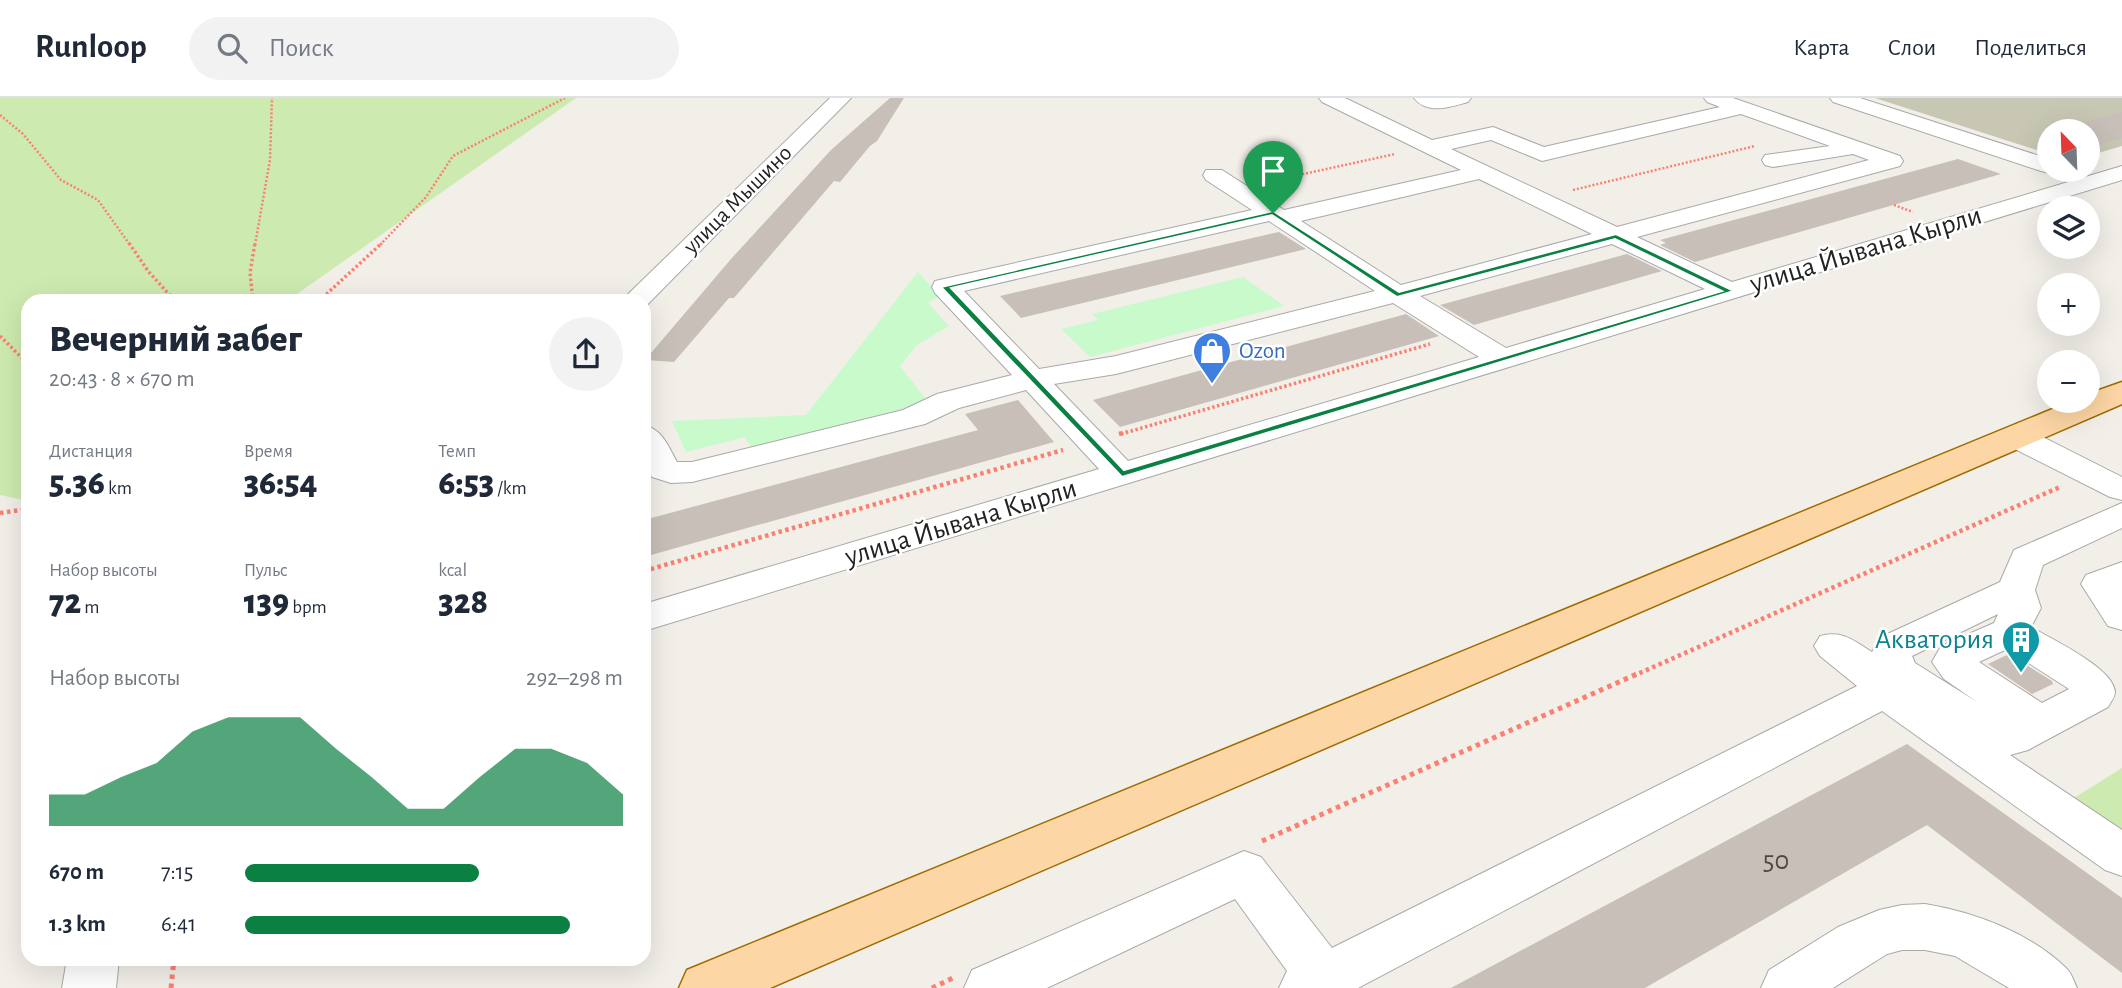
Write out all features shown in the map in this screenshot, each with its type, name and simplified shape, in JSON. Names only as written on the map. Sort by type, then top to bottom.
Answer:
[{"type":"main road","points":[[707,988],[2122,393]]},
{"type":"street","name":"улица Мышино","points":[[642,294],[841,98]]},
{"type":"street","points":[[1329,98],[1730,291]]},
{"type":"street","points":[[1424,98],[1435,103],[1461,98]]},
{"type":"street","points":[[651,444],[664,470],[680,474],[692,472],[914,417],[948,401],[1033,379],[1116,365],[1397,295],[1892,161],[1714,98]]},
{"type":"street","points":[[1840,98],[2037,162]]},
{"type":"street","points":[[1430,147],[1493,133],[1542,155],[1742,108]]},
{"type":"street","points":[[1816,134],[1893,115]]},
{"type":"street","points":[[1769,151],[1822,156],[1853,148]]},
{"type":"street","points":[[1122,474],[945,287],[1482,172]]},
{"type":"street","name":"улица Йывана Кырли","points":[[651,616],[2109,177]]},
{"type":"street","points":[[1225,182],[1397,295],[1503,359]]},
{"type":"street","points":[[2017,437],[2122,490]]},
{"type":"street","points":[[2039,723],[1953,662],[1955,656],[2009,632],[2021,608],[2016,590],[2027,558],[2122,514]]},
{"type":"street","points":[[2122,573],[2100,584],[2122,617]]},
{"type":"street","points":[[2009,632],[2085,680],[2094,689],[2093,696],[2012,738],[1996,736],[1906,679],[1891,661],[1895,647],[2016,590]]},
{"type":"street","points":[[1834,646],[1866,668],[1884,691],[2122,856]]},
{"type":"street","points":[[974,982],[1244,872],[1320,985],[1884,691]]},
{"type":"street","points":[[1788,988],[1877,933],[1908,927],[1946,931],[1988,946],[2019,964],[2050,988]]},
{"type":"street","points":[[89,988],[92,966]]},
{"type":"path","points":[[252,294],[250,273],[270,160],[272,98]]},
{"type":"path","points":[[327,294],[370,256],[428,195],[440,170],[453,156],[565,98]]},
{"type":"path","points":[[0,115],[23,135],[61,180],[98,200],[148,271],[169,294]]},
{"type":"path","points":[[1225,182],[1430,147]]},
{"type":"path","points":[[1538,199],[1769,151]]},
{"type":"path","points":[[651,569],[1463,335]]},
{"type":"path","points":[[0,336],[21,357]]},
{"type":"path","points":[[1250,847],[2090,473]]},
{"type":"path","points":[[0,513],[21,510]]},
{"type":"path","points":[[171,988],[173,966]]},
{"type":"path","points":[[932,988],[974,982]]},
{"type":"shaded area","points":[[1875,98],[2122,98],[2122,146],[2100,152],[2100,119],[2037,119],[2037,150]]},
{"type":"green space","points":[[0,98],[576,98],[297,294],[21,294],[21,500],[0,495]]},
{"type":"green space","points":[[918,272],[939,296],[928,303],[949,326],[917,345],[900,366],[928,402],[751,448],[745,437],[686,452],[672,421],[806,415]]},
{"type":"green space","points":[[1243,277],[1284,306],[1090,357],[1061,329],[1098,320],[1092,314]]},
{"type":"green space","points":[[2122,768],[2122,841],[2066,803]]},
{"type":"building","points":[[890,98],[904,98],[877,141],[840,182],[834,181],[734,298],[729,298],[674,362],[651,360],[651,353],[731,259],[831,150]]},
{"type":"building","points":[[2122,112],[2122,138],[2100,144],[2100,119],[2096,119]]},
{"type":"building","points":[[1958,159],[2001,174],[1695,262],[1660,245],[1666,243],[1660,240]]},
{"type":"building","points":[[1279,232],[1306,249],[1021,318],[1000,296]]},
{"type":"building","points":[[1627,254],[1662,271],[1474,325],[1440,305]]},
{"type":"building","points":[[1406,314],[1439,336],[1120,427],[1093,400]]},
{"type":"building","points":[[1018,400],[1054,442],[651,555],[651,518],[978,430],[965,414]]},
{"type":"building","points":[[2009,654],[2053,684],[2032,694],[1988,664]]},
{"type":"building","points":[[1907,744],[2122,898],[2122,973],[1927,825],[1645,988],[1451,988]]},
{"type":"place","name":"Ozon","points":[[1212,385]]},
{"type":"place","name":"Акватория","points":[[2021,674]]},
{"type":"route","points":[[1273,213],[1397,295],[1616,236],[1730,291],[1122,474],[945,287],[1273,213]]}]
